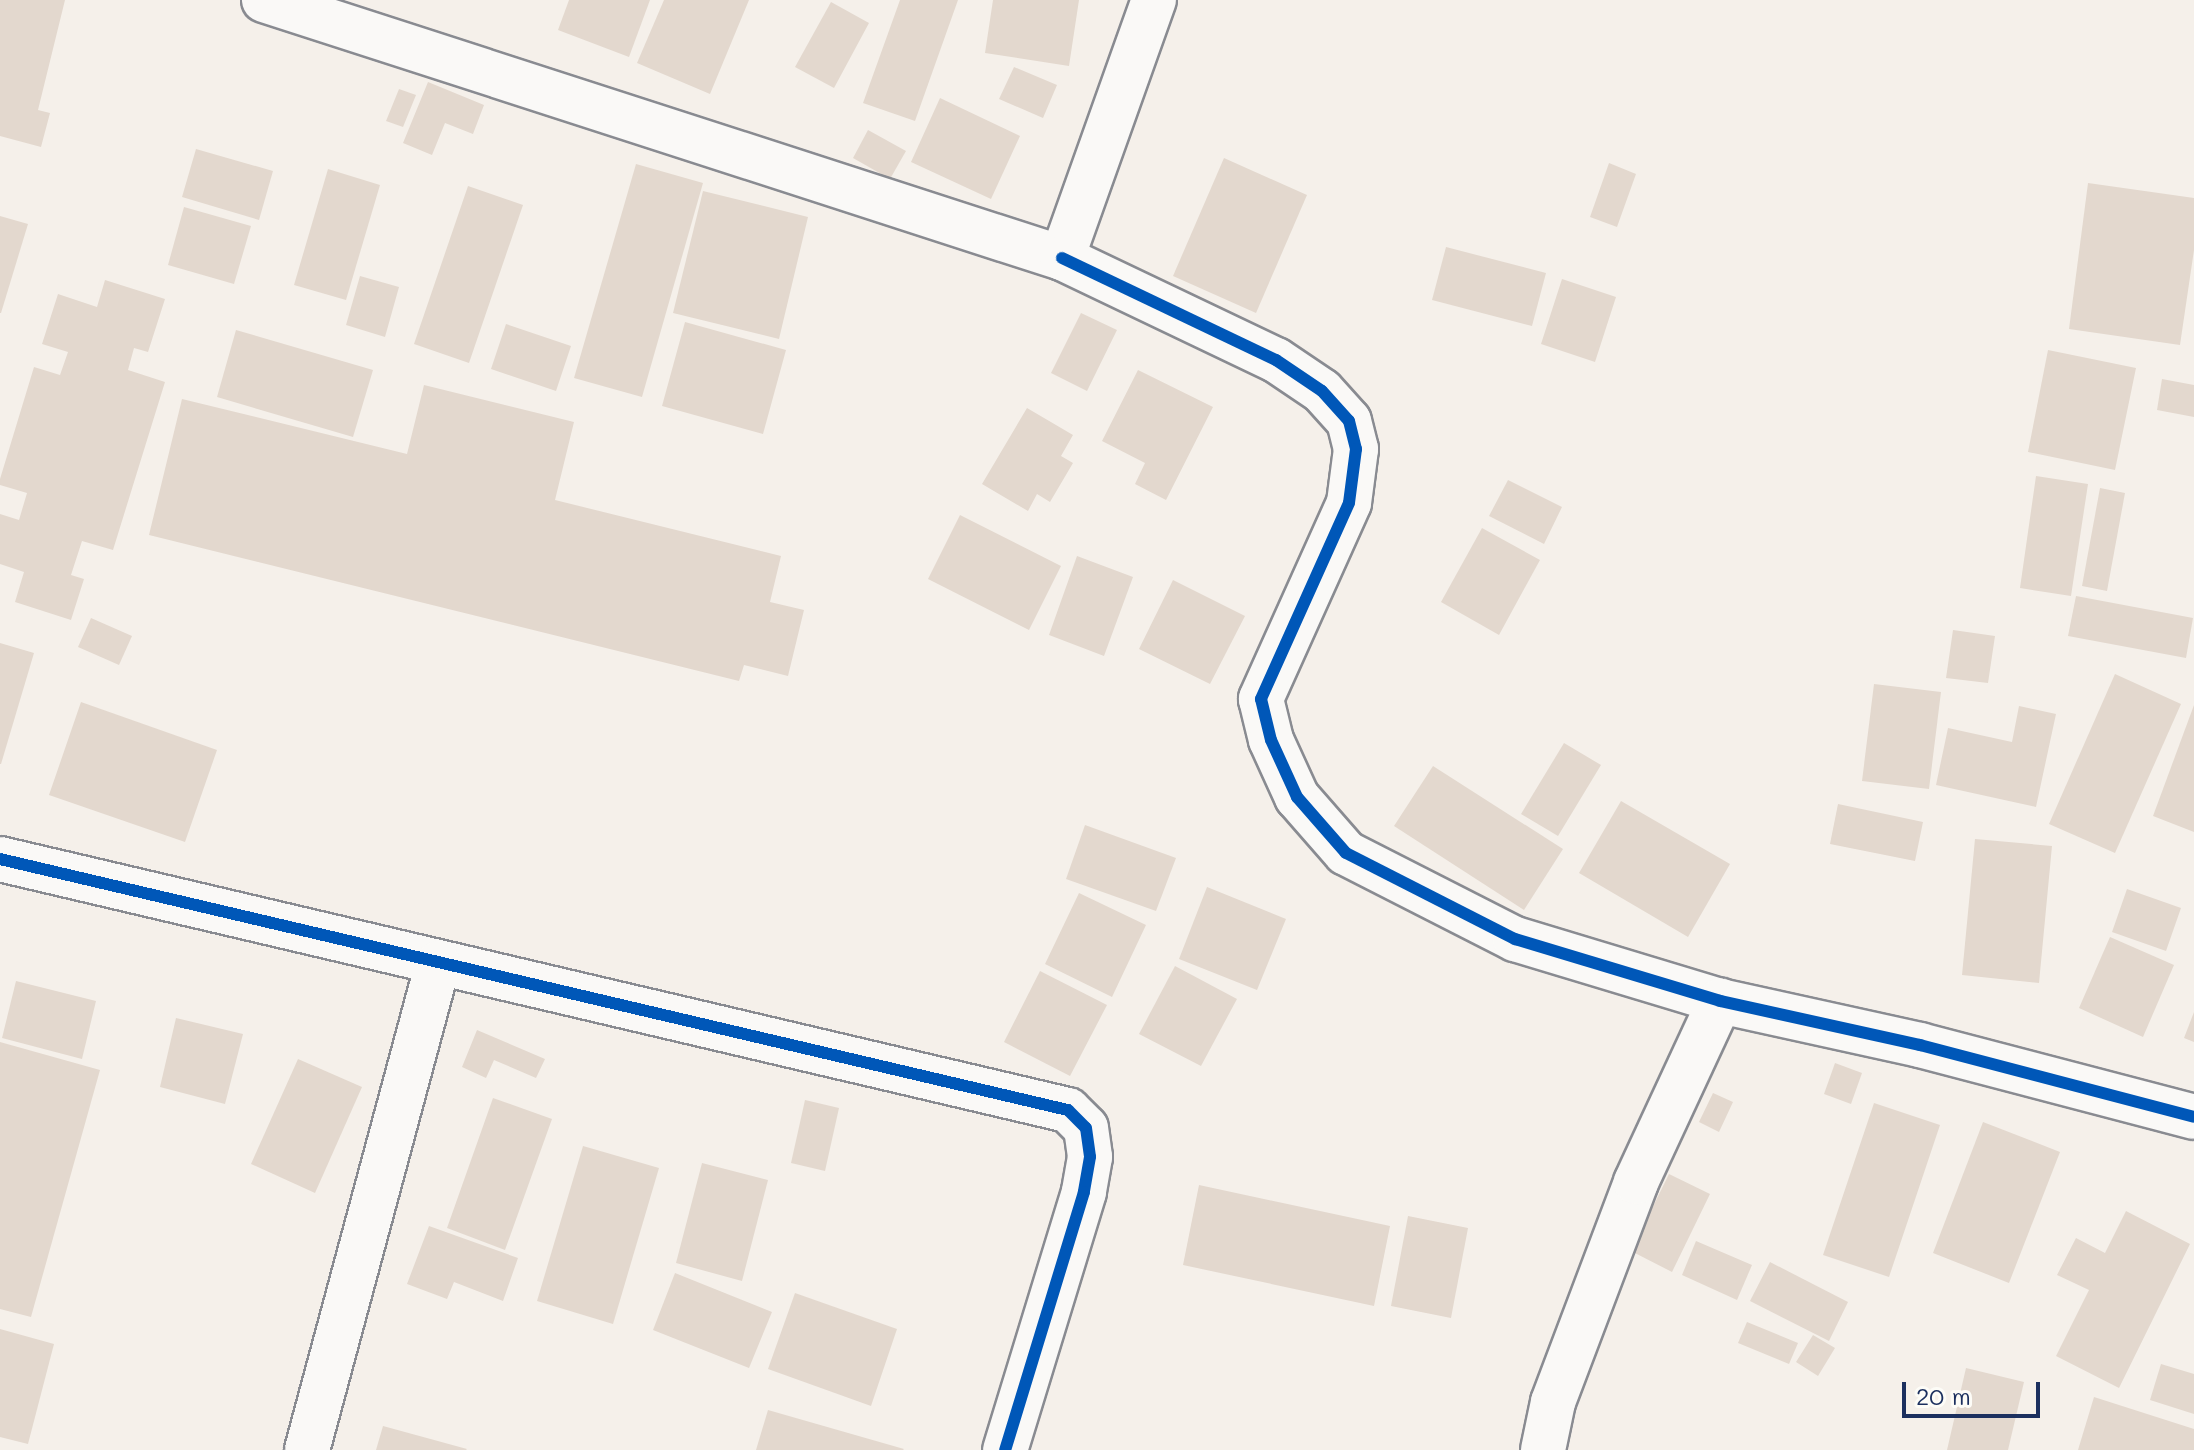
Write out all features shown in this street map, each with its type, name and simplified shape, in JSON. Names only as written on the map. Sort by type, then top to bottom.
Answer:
[{"type":"street","points":[[264,0],[1062,258],[1276,360],[1322,391],[1349,421],[1356,449],[1349,503],[1261,699],[1271,740],[1297,797],[1346,853],[1515,939],[1720,1001],[1920,1045],[2194,1117]]},
{"type":"street","points":[[1062,258],[1154,0]]},
{"type":"street","points":[[0,859],[1068,1110],[1086,1128],[1090,1157],[1084,1192],[1005,1450]]},
{"type":"street","points":[[307,1450],[438,963]]},
{"type":"street","points":[[1543,1450],[1553,1402],[1636,1182],[1720,1001]]},
{"type":"building","points":[[0,0],[65,0],[38,110],[50,113],[41,147],[0,136]]},
{"type":"building","points":[[569,0],[650,0],[629,57],[558,30]]},
{"type":"building","points":[[664,0],[749,0],[710,94],[637,63]]},
{"type":"building","points":[[900,0],[958,0],[915,121],[863,103]]},
{"type":"building","points":[[993,0],[1079,0],[1069,66],[985,53]]},
{"type":"building","points":[[831,2],[869,23],[834,88],[795,67]]},
{"type":"building","points":[[1014,67],[1057,85],[1043,118],[999,99]]},
{"type":"building","points":[[428,82],[484,105],[473,134],[445,123],[432,155],[403,143]]},
{"type":"building","points":[[399,89],[416,95],[403,127],[386,121]]},
{"type":"building","points":[[940,98],[1020,136],[991,199],[911,162]]},
{"type":"building","points":[[868,130],[906,151],[890,179],[853,158]]},
{"type":"building","points":[[196,149],[273,171],[259,220],[182,197]]},
{"type":"building","points":[[1224,158],[1307,195],[1256,313],[1173,276]]},
{"type":"building","points":[[1609,163],[1636,174],[1617,227],[1590,217]]},
{"type":"building","points":[[636,164],[703,183],[642,397],[574,378]]},
{"type":"building","points":[[328,169],[380,185],[346,300],[294,285]]},
{"type":"building","points":[[2088,183],[2194,198],[2194,250],[2180,345],[2069,329]]},
{"type":"building","points":[[468,186],[523,205],[469,363],[414,344]]},
{"type":"building","points":[[703,191],[808,217],[779,339],[673,313]]},
{"type":"building","points":[[184,207],[251,226],[234,284],[168,265]]},
{"type":"building","points":[[0,216],[28,224],[1,313],[0,313]]},
{"type":"building","points":[[1446,247],[1546,273],[1532,326],[1432,300]]},
{"type":"building","points":[[360,276],[399,287],[385,337],[346,325]]},
{"type":"building","points":[[1562,279],[1616,297],[1595,362],[1541,344]]},
{"type":"building","points":[[105,280],[165,299],[148,352],[134,348],[128,370],[165,382],[113,550],[82,541],[71,575],[84,579],[71,620],[15,602],[24,572],[0,564],[0,514],[19,520],[27,493],[0,485],[0,479],[34,367],[60,375],[68,352],[42,344],[58,294],[97,307]]},
{"type":"building","points":[[1081,313],[1117,330],[1087,391],[1051,373]]},
{"type":"building","points":[[685,322],[786,350],[763,434],[662,406]]},
{"type":"building","points":[[506,324],[571,346],[556,391],[491,369]]},
{"type":"building","points":[[236,330],[373,370],[353,437],[217,397]]},
{"type":"building","points":[[2048,350],[2136,368],[2115,470],[2028,452]]},
{"type":"building","points":[[1138,370],[1213,407],[1166,500],[1135,484],[1145,463],[1102,441]]},
{"type":"building","points":[[2162,379],[2194,385],[2194,417],[2157,410]]},
{"type":"building","points":[[424,385],[574,422],[555,500],[781,556],[770,602],[804,610],[788,676],[744,665],[739,681],[149,535],[182,399],[407,454]]},
{"type":"building","points":[[1027,408],[1073,435],[1061,456],[1073,463],[1050,502],[1037,494],[1028,511],[982,484]]},
{"type":"building","points":[[2036,476],[2088,484],[2071,596],[2020,588]]},
{"type":"building","points":[[1508,480],[1562,507],[1544,544],[1489,516]]},
{"type":"building","points":[[2100,488],[2125,493],[2107,591],[2082,586]]},
{"type":"building","points":[[960,515],[1061,566],[1029,630],[928,579]]},
{"type":"building","points":[[1482,528],[1540,560],[1499,635],[1441,602]]},
{"type":"building","points":[[1077,556],[1133,577],[1104,656],[1049,635]]},
{"type":"building","points":[[1173,580],[1245,616],[1210,684],[1139,649]]},
{"type":"building","points":[[2076,596],[2193,618],[2186,658],[2068,636]]},
{"type":"building","points":[[91,618],[132,636],[119,665],[78,647]]},
{"type":"building","points":[[1953,630],[1995,636],[1988,683],[1946,678]]},
{"type":"building","points":[[0,643],[34,653],[1,764],[0,764]]},
{"type":"building","points":[[2115,674],[2181,704],[2115,853],[2049,824]]},
{"type":"building","points":[[1874,684],[1941,692],[1929,789],[1862,781]]},
{"type":"building","points":[[81,702],[217,750],[185,842],[49,795]]},
{"type":"building","points":[[2194,705],[2194,832],[2153,816]]},
{"type":"building","points":[[2019,706],[2056,714],[2036,807],[1936,785],[1948,728],[2012,742]]},
{"type":"building","points":[[1564,743],[1601,765],[1558,836],[1521,814]]},
{"type":"building","points":[[1433,766],[1563,849],[1524,910],[1394,826]]},
{"type":"building","points":[[1621,801],[1730,864],[1688,937],[1579,873]]},
{"type":"building","points":[[1838,804],[1923,822],[1915,861],[1830,844]]},
{"type":"building","points":[[1085,825],[1176,858],[1156,911],[1066,879]]},
{"type":"building","points":[[1975,839],[2052,846],[2039,983],[1962,975]]},
{"type":"building","points":[[1207,887],[1286,919],[1257,990],[1179,959]]},
{"type":"building","points":[[2127,889],[2181,908],[2166,951],[2112,932]]},
{"type":"building","points":[[1079,893],[1146,925],[1112,997],[1045,964]]},
{"type":"building","points":[[2110,937],[2174,965],[2143,1037],[2079,1008]]},
{"type":"building","points":[[1175,966],[1237,999],[1201,1066],[1139,1034]]},
{"type":"building","points":[[1040,971],[1107,1005],[1070,1076],[1004,1042]]},
{"type":"building","points":[[16,981],[96,1001],[82,1059],[2,1038]]},
{"type":"building","points":[[2194,1012],[2194,1042],[2184,1038]]},
{"type":"building","points":[[176,1018],[243,1034],[225,1104],[160,1087]]},
{"type":"building","points":[[477,1030],[545,1059],[536,1078],[494,1060],[486,1078],[462,1067]]},
{"type":"building","points":[[0,1042],[100,1070],[31,1317],[0,1309]]},
{"type":"building","points":[[298,1059],[362,1087],[315,1193],[251,1164]]},
{"type":"building","points":[[1835,1063],[1862,1073],[1851,1104],[1824,1094]]},
{"type":"building","points":[[1713,1093],[1733,1102],[1719,1132],[1699,1122]]},
{"type":"building","points":[[493,1098],[552,1119],[505,1250],[447,1228]]},
{"type":"building","points":[[805,1100],[839,1108],[825,1171],[791,1163]]},
{"type":"building","points":[[1874,1103],[1940,1125],[1889,1277],[1823,1255]]},
{"type":"building","points":[[1983,1122],[2060,1152],[2009,1283],[1933,1253]]},
{"type":"building","points":[[583,1146],[659,1168],[613,1324],[537,1301]]},
{"type":"building","points":[[702,1163],[768,1180],[742,1281],[676,1263]]},
{"type":"building","points":[[1669,1174],[1710,1194],[1672,1272],[1631,1251]]},
{"type":"building","points":[[1199,1185],[1390,1226],[1374,1306],[1183,1265]]},
{"type":"building","points":[[2126,1211],[2190,1244],[2119,1388],[2056,1356],[2089,1290],[2057,1275],[2076,1238],[2105,1253]]},
{"type":"building","points":[[1408,1216],[1468,1228],[1451,1318],[1391,1306]]},
{"type":"building","points":[[429,1226],[518,1258],[503,1301],[454,1282],[447,1299],[407,1284]]},
{"type":"building","points":[[1696,1241],[1752,1265],[1737,1300],[1682,1275]]},
{"type":"building","points":[[1770,1262],[1848,1302],[1829,1341],[1750,1301]]},
{"type":"building","points":[[675,1273],[772,1312],[749,1368],[653,1330]]},
{"type":"building","points":[[795,1293],[897,1329],[871,1406],[768,1369]]},
{"type":"building","points":[[1747,1322],[1798,1343],[1789,1364],[1738,1343]]},
{"type":"building","points":[[0,1329],[54,1344],[28,1444],[0,1437]]},
{"type":"building","points":[[1813,1335],[1835,1348],[1818,1376],[1796,1362]]},
{"type":"building","points":[[2161,1364],[2194,1374],[2194,1414],[2150,1400]]},
{"type":"building","points":[[1966,1368],[2024,1382],[2008,1450],[1947,1450]]},
{"type":"building","points":[[2094,1397],[2194,1429],[2194,1450],[2078,1450]]},
{"type":"building","points":[[768,1410],[904,1449],[756,1450]]},
{"type":"building","points":[[383,1426],[467,1449],[376,1450]]},
{"type":"cycle path","points":[[1062,258],[1276,360],[1322,391],[1349,421],[1356,449],[1349,503],[1261,699],[1271,740],[1297,797],[1346,853],[1515,939],[1720,1001],[1920,1045],[2194,1117]]},
{"type":"cycle path","points":[[0,859],[1068,1110],[1086,1128],[1090,1157],[1084,1192],[1005,1450]]}]
